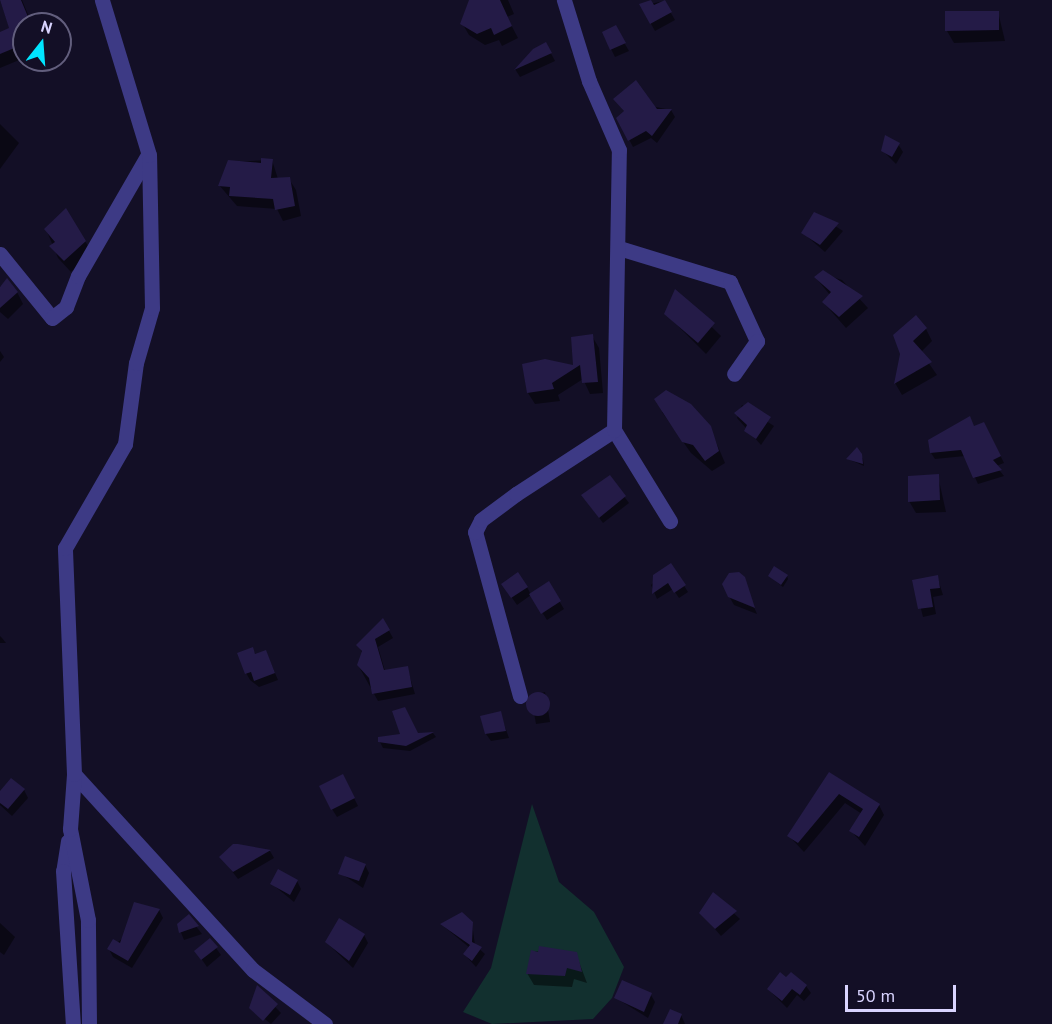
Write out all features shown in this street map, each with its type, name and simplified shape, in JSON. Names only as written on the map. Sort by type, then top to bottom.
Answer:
[{"type":"street","points":[[73,1024],[63,872],[70,829],[74,774],[65,548],[125,444],[136,363],[152,308],[149,155],[102,0]]},
{"type":"street","points":[[564,0],[589,81],[619,150],[614,430],[670,521]]},
{"type":"street","points":[[0,254],[52,318],[66,307],[78,276],[149,155]]},
{"type":"street","points":[[619,248],[730,282],[757,341],[734,374]]},
{"type":"street","points":[[520,696],[475,532],[481,520],[516,494],[614,430]]},
{"type":"street","points":[[74,774],[253,970],[325,1024]]},
{"type":"street","points":[[70,829],[88,920],[89,1024]]},
{"type":"green space","points":[[532,804],[559,882],[594,912],[624,967],[612,998],[593,1019],[492,1024],[463,1012],[491,968]]},
{"type":"building","points":[[0,0],[21,0],[26,12],[12,12],[12,49],[0,54],[0,32],[9,28]]},
{"type":"building","points":[[469,0],[500,0],[512,26],[494,35],[491,28],[477,34],[460,24]]},
{"type":"building","points":[[651,0],[654,5],[665,0],[672,12],[650,24],[639,4]]},
{"type":"building","points":[[945,11],[999,11],[999,30],[945,31]]},
{"type":"building","points":[[616,25],[626,43],[610,50],[602,32]]},
{"type":"building","points":[[546,42],[552,53],[514,70],[533,49]]},
{"type":"building","points":[[636,80],[657,109],[672,109],[652,136],[646,131],[628,141],[616,118],[624,111],[613,99]]},
{"type":"building","points":[[885,135],[900,143],[892,157],[881,151]]},
{"type":"building","points":[[261,158],[273,159],[271,178],[290,177],[295,206],[275,210],[273,199],[229,196],[230,187],[218,186],[228,160],[261,163]]},
{"type":"building","points":[[66,208],[86,241],[64,261],[49,246],[55,242],[44,229]]},
{"type":"building","points":[[814,212],[839,223],[820,245],[801,233]]},
{"type":"building","points":[[823,270],[863,296],[839,317],[822,302],[831,292],[814,277]]},
{"type":"building","points":[[7,278],[18,292],[0,308],[0,287]]},
{"type":"building","points":[[675,289],[715,323],[698,343],[664,314]]},
{"type":"building","points":[[916,315],[927,328],[913,341],[932,362],[894,384],[900,354],[893,335]]},
{"type":"building","points":[[593,334],[598,382],[582,383],[580,365],[552,383],[554,389],[527,393],[522,364],[545,359],[573,365],[571,337]]},
{"type":"building","points":[[666,390],[691,404],[711,426],[719,451],[705,461],[693,445],[682,442],[654,399]]},
{"type":"building","points":[[748,402],[771,417],[756,439],[744,431],[747,425],[734,413]]},
{"type":"building","points":[[970,416],[974,426],[984,422],[1001,456],[993,460],[1002,470],[973,478],[961,450],[930,453],[928,440]]},
{"type":"building","points":[[857,447],[862,454],[863,464],[846,459]]},
{"type":"building","points":[[939,474],[940,500],[908,502],[908,476]]},
{"type":"building","points":[[610,475],[626,496],[599,518],[581,495]]},
{"type":"building","points":[[671,563],[686,585],[674,593],[668,583],[652,594],[653,575]]},
{"type":"building","points":[[774,566],[788,575],[781,585],[768,576]]},
{"type":"building","points":[[518,572],[528,587],[511,598],[501,584]]},
{"type":"building","points":[[739,572],[745,577],[755,608],[728,597],[722,584],[729,573]]},
{"type":"building","points":[[938,575],[940,588],[930,589],[933,607],[918,609],[912,580]]},
{"type":"building","points":[[549,581],[561,601],[541,614],[529,594]]},
{"type":"building","points":[[383,618],[390,630],[375,639],[384,670],[408,666],[412,687],[372,694],[369,678],[357,665],[362,651],[356,645]]},
{"type":"building","points":[[253,647],[255,654],[266,650],[275,673],[254,681],[251,672],[245,674],[237,653]]},
{"type":"building","points":[[538,692],[543,693],[549,699],[549,709],[543,715],[538,716],[533,715],[527,709],[526,704],[527,699],[533,693]]},
{"type":"building","points":[[405,707],[418,733],[434,732],[406,746],[378,742],[378,737],[400,734],[392,711]]},
{"type":"building","points":[[501,711],[506,731],[485,734],[480,716]]},
{"type":"building","points":[[829,772],[880,804],[859,837],[849,831],[863,809],[839,794],[798,843],[787,836]]},
{"type":"building","points":[[343,774],[355,798],[331,810],[319,786]]},
{"type":"building","points":[[11,778],[25,789],[8,809],[0,803],[0,791]]},
{"type":"building","points":[[233,844],[271,850],[233,872],[219,857]]},
{"type":"building","points":[[345,856],[366,864],[359,881],[338,874]]},
{"type":"building","points":[[278,869],[298,880],[290,895],[270,884]]},
{"type":"building","points":[[713,892],[737,911],[715,929],[699,913]]},
{"type":"building","points":[[134,902],[160,909],[128,961],[107,949],[113,939],[120,943]]},
{"type":"building","points":[[462,912],[473,922],[472,942],[482,947],[472,961],[463,954],[470,945],[440,924]]},
{"type":"building","points":[[189,914],[199,926],[179,933],[177,924]]},
{"type":"building","points":[[339,918],[365,934],[349,961],[325,942]]},
{"type":"building","points":[[210,938],[218,947],[201,960],[194,951]]},
{"type":"building","points":[[539,946],[577,952],[582,972],[567,968],[565,976],[526,974],[531,950],[538,952]]},
{"type":"building","points":[[780,972],[786,977],[791,972],[807,985],[800,995],[792,989],[782,1001],[767,989]]},
{"type":"building","points":[[622,980],[652,993],[644,1012],[614,998]]},
{"type":"building","points":[[257,985],[278,1004],[263,1021],[249,1008]]},
{"type":"building","points":[[670,1009],[682,1014],[678,1024],[663,1024]]}]
